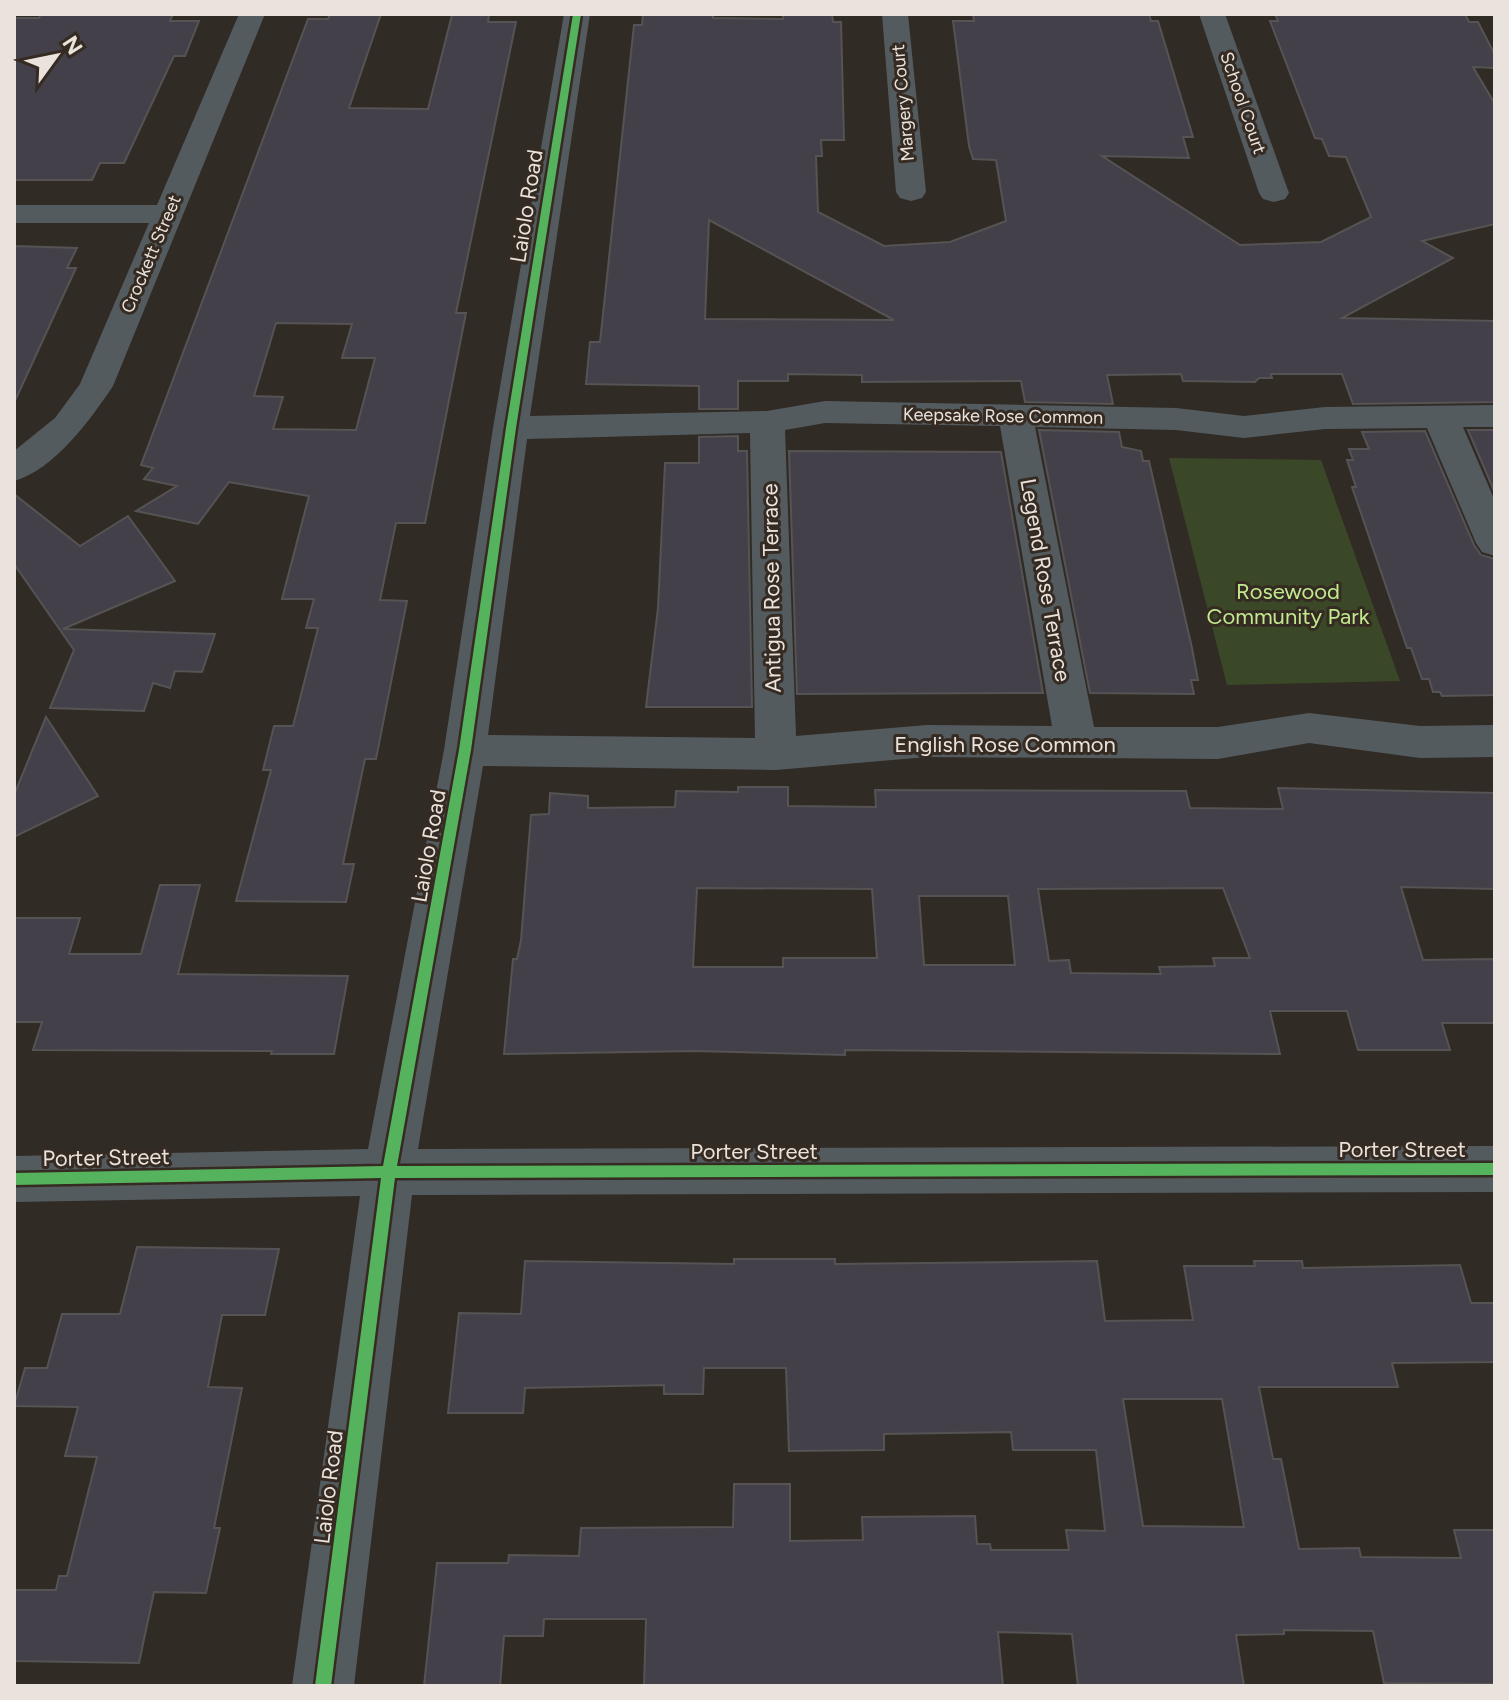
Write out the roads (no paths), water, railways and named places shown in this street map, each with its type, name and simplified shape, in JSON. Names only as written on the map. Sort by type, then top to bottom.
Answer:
[{"type":"street","name":"Crockett Street","points":[[14,469],[67,426],[96,386],[252,14]]},
{"type":"street","name":"Laiolo Road","points":[[323,1686],[389,1172],[465,750],[511,428],[577,14]]},
{"type":"street","name":"Margery Court","points":[[895,14],[911,192]]},
{"type":"street","name":"School Court","points":[[1212,14],[1274,193]]},
{"type":"street","points":[[14,214],[167,214]]},
{"type":"street","name":"Keepsake Rose Common","points":[[511,428],[767,422],[825,412],[1176,419],[1244,427],[1325,418],[1495,416]]},
{"type":"street","points":[[1440,416],[1495,543]]},
{"type":"street","name":"Legend Rose Terrace","points":[[1016,417],[1076,743]]},
{"type":"street","name":"Antigua Rose Terrace","points":[[767,422],[776,754]]},
{"type":"street","name":"English Rose Common","points":[[465,750],[776,754],[927,741],[1218,743],[1309,728],[1420,742],[1495,741]]},
{"type":"street","name":"Porter Street","points":[[14,1179],[389,1172],[1495,1169]]},
{"type":"park label","name":"Rosewood Community Park","points":[[1288,604]]}]
